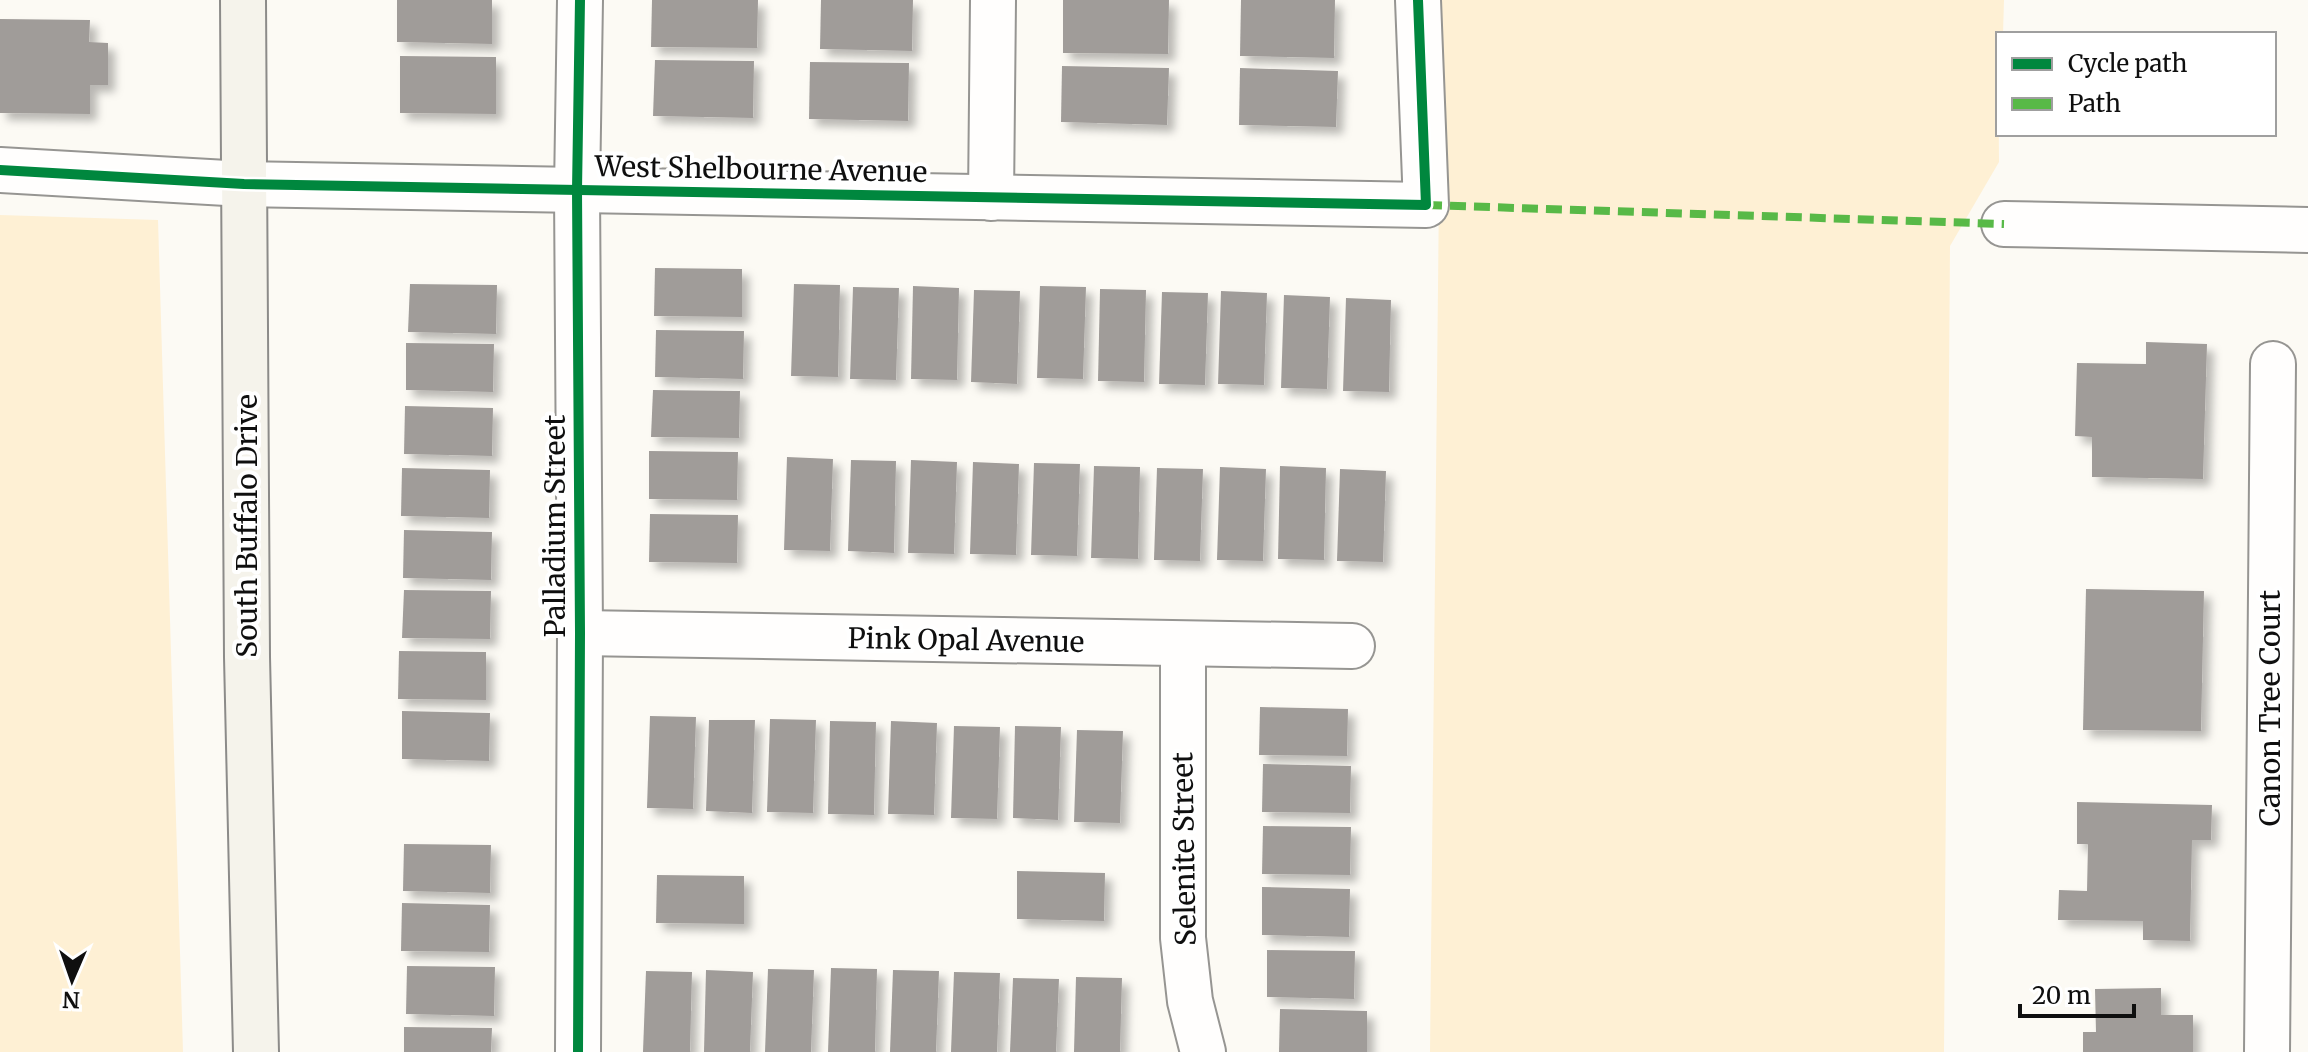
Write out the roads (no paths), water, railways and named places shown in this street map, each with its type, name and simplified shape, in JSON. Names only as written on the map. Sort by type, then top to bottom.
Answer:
[{"type":"main road","name":"South Buffalo Drive","points":[[243,0],[247,657],[256,1052]]},
{"type":"street","name":"Palladium Street","points":[[578,1052],[580,633],[577,190],[580,0]]},
{"type":"street","points":[[991,198],[993,0]]},
{"type":"street","name":"West Shelbourne Avenue","points":[[0,170],[244,184],[1426,205],[1418,0]]},
{"type":"street","points":[[2004,224],[2308,230]]},
{"type":"street","name":"Canon Tree Court","points":[[2267,1052],[2290,528],[2273,364]]},
{"type":"street","name":"Pink Opal Avenue","points":[[580,633],[1352,646]]},
{"type":"street","name":"Selenite Street","points":[[1183,645],[1183,938],[1190,1001],[1203,1052]]}]
